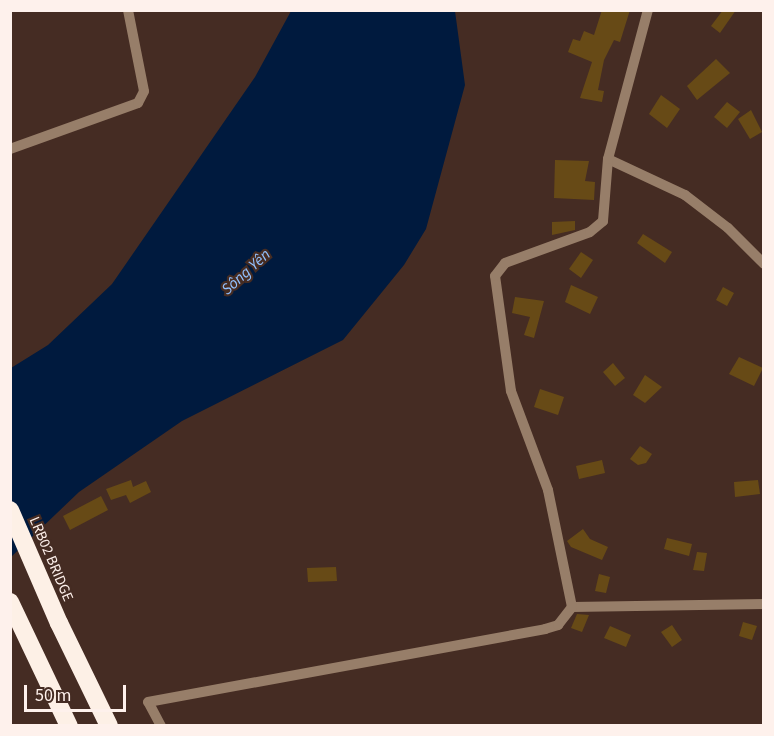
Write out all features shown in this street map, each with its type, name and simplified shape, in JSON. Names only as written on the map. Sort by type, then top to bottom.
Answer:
[{"type":"highway","name":"LRB02 BRIDGE","points":[[10,510],[59,623],[109,726]]},
{"type":"highway","points":[[10,602],[27,642],[69,726]]},
{"type":"street","points":[[10,150],[138,103],[144,91],[128,10]]},
{"type":"street","points":[[161,726],[148,702],[545,629],[558,626],[572,607],[548,490],[512,391],[495,276],[505,263],[591,232],[603,221],[608,159],[648,10]]},
{"type":"street","points":[[608,159],[692,200],[728,228],[764,264]]},
{"type":"street","points":[[572,607],[764,604]]},
{"type":"water","name":"Sông Yên","points":[[291,11],[455,11],[465,85],[426,229],[404,265],[343,340],[182,421],[79,492],[11,557],[11,368],[48,345],[112,284],[255,77]]},
{"type":"building","points":[[602,10],[630,10],[620,42],[614,40],[604,60],[598,90],[604,91],[602,102],[580,98],[592,62],[568,52],[573,39],[580,41],[584,31],[594,35]]},
{"type":"building","points":[[723,10],[736,10],[720,33],[711,26]]},
{"type":"building","points":[[716,59],[730,73],[697,100],[687,86]]},
{"type":"building","points":[[661,95],[680,109],[667,128],[649,114]]},
{"type":"building","points":[[727,102],[740,112],[727,128],[714,117]]},
{"type":"building","points":[[751,110],[762,132],[750,139],[738,119]]},
{"type":"building","points":[[555,160],[589,161],[585,181],[595,182],[594,200],[554,198]]},
{"type":"building","points":[[575,221],[575,230],[552,235],[552,222]]},
{"type":"building","points":[[643,234],[672,252],[665,263],[637,243]]},
{"type":"building","points":[[581,252],[593,260],[581,278],[569,269]]},
{"type":"building","points":[[571,285],[598,297],[590,314],[565,302]]},
{"type":"building","points":[[723,287],[734,293],[727,306],[716,300]]},
{"type":"building","points":[[515,297],[544,301],[534,338],[524,335],[530,317],[512,313]]},
{"type":"building","points":[[739,357],[763,368],[754,386],[729,374]]},
{"type":"building","points":[[613,363],[625,378],[615,386],[603,372]]},
{"type":"building","points":[[645,375],[662,387],[645,403],[633,395]]},
{"type":"building","points":[[540,389],[564,397],[558,415],[534,407]]},
{"type":"building","points":[[640,446],[652,454],[646,463],[638,465],[630,459]]},
{"type":"building","points":[[602,460],[605,473],[579,479],[576,466]]},
{"type":"building","points":[[131,480],[133,487],[146,481],[151,492],[130,503],[126,495],[111,500],[106,489]]},
{"type":"building","points":[[758,480],[760,494],[735,497],[734,482]]},
{"type":"building","points":[[101,496],[108,510],[70,530],[63,516]]},
{"type":"building","points":[[583,529],[590,539],[608,547],[602,560],[571,547],[567,541]]},
{"type":"building","points":[[667,538],[692,544],[689,556],[664,549]]},
{"type":"building","points":[[697,552],[707,553],[704,571],[693,570]]},
{"type":"building","points":[[336,567],[337,581],[308,582],[307,568]]},
{"type":"building","points":[[599,574],[610,577],[606,593],[595,591]]},
{"type":"building","points":[[577,614],[589,615],[582,632],[571,628]]},
{"type":"building","points":[[743,622],[757,626],[752,640],[739,636]]},
{"type":"building","points":[[672,625],[682,640],[672,647],[661,632]]},
{"type":"building","points":[[610,626],[631,635],[626,647],[604,638]]}]
